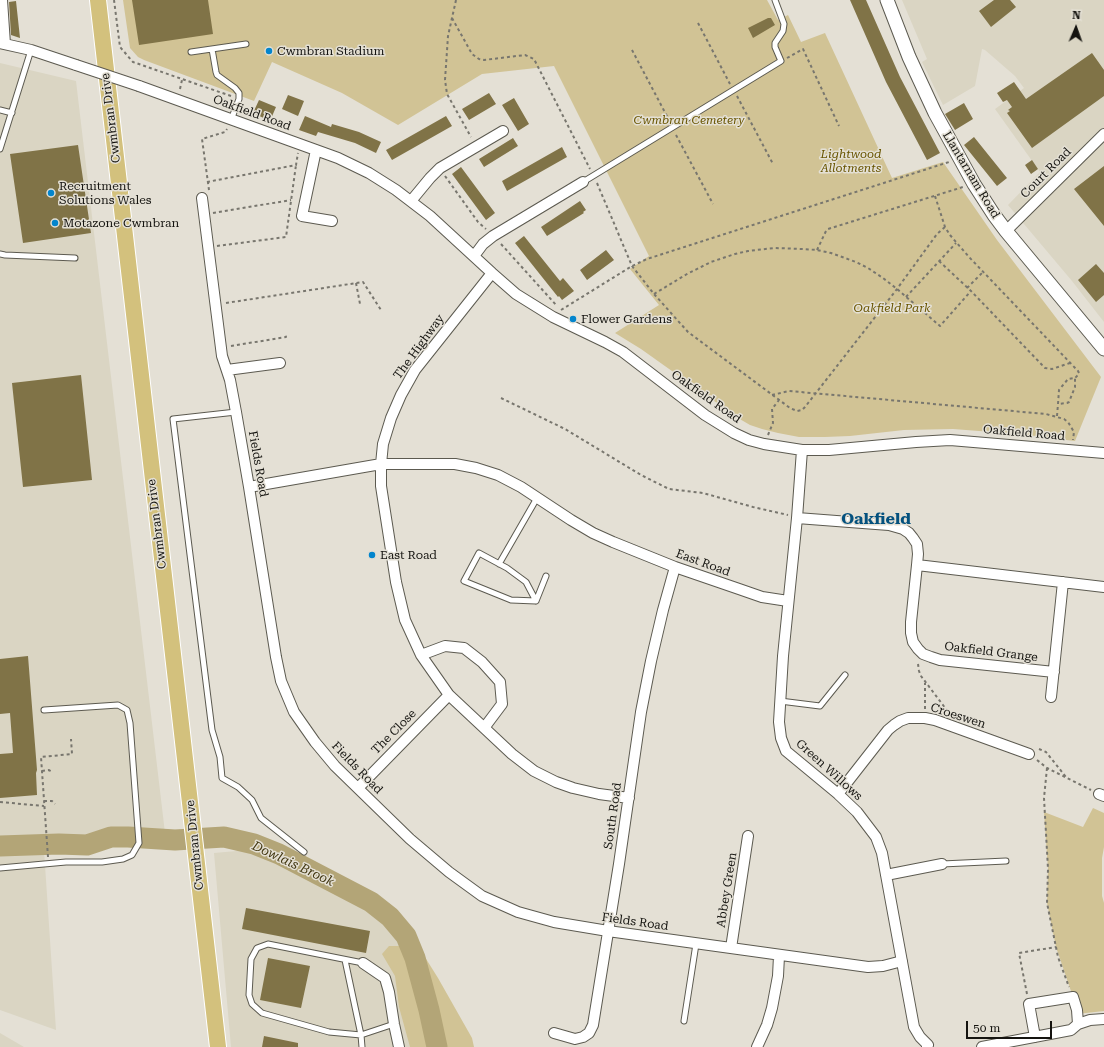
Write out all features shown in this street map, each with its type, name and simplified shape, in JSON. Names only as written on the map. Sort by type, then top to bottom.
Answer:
[{"type":"main road","name":"Cwmbran Drive","points":[[98,0],[218,1047]]},
{"type":"street","points":[[2,0],[3,43]]},
{"type":"street","name":"Llantarnam Road","points":[[887,0],[909,57],[935,113],[974,184],[1006,231],[1104,349]]},
{"type":"street","name":"Oakfield Road","points":[[3,43],[31,50],[139,86],[338,158],[363,170],[382,181],[430,216],[516,294],[553,317],[623,352],[705,415],[749,440],[802,450],[829,450],[922,441],[950,440],[1104,453]]},
{"type":"street","points":[[411,201],[440,168],[503,132]]},
{"type":"street","name":"Court Road","points":[[1006,231],[1104,134]]},
{"type":"street","points":[[316,150],[302,216],[332,221]]},
{"type":"street","points":[[474,256],[493,236],[583,182]]},
{"type":"street","name":"Fields Road","points":[[202,198],[222,356],[230,380],[236,412],[281,681],[294,712],[315,742],[335,766],[410,839],[449,872],[482,896],[518,912],[554,922],[779,956],[868,967],[883,966],[902,961]]},
{"type":"street","name":"The Highway","points":[[492,273],[415,370],[401,395],[391,418],[383,444],[381,486],[396,582],[405,620],[421,655],[437,680],[449,695],[512,754],[534,771],[556,782],[586,791],[629,798]]},
{"type":"street","points":[[227,370],[280,363]]},
{"type":"street","name":"Green Willows","points":[[802,450],[780,701],[779,722],[781,738],[786,751],[838,794],[857,812],[876,837],[882,853],[914,1027],[920,1037],[929,1046]]},
{"type":"street","name":"East Road","points":[[249,487],[381,464],[455,464],[476,468],[498,475],[521,486],[537,498],[593,533],[675,567],[762,597],[788,601]]},
{"type":"street","points":[[797,518],[889,525],[903,529],[909,533],[917,544],[918,554],[911,633],[914,642],[923,654]]},
{"type":"street","points":[[917,565],[1104,587]]},
{"type":"street","name":"South Road","points":[[554,1033],[575,1038],[583,1037],[589,1033],[593,1025],[619,864],[641,712],[651,661],[675,567]]},
{"type":"street","name":"Oakfield Grange","points":[[1051,697],[1063,582]]},
{"type":"street","points":[[421,655],[445,646],[464,648],[482,662],[500,682],[502,704],[484,728]]},
{"type":"street","name":"Oakfield Grange","points":[[923,654],[940,660],[1054,672]]},
{"type":"street","name":"The Close","points":[[358,788],[449,695]]},
{"type":"street","name":"Croeswen","points":[[838,794],[888,730],[900,721],[908,718],[925,718],[1029,754]]},
{"type":"street","name":"Abbey Green","points":[[731,948],[748,836]]},
{"type":"street","points":[[886,875],[942,864]]},
{"type":"street","points":[[757,1047],[767,1025],[776,992],[779,956]]},
{"type":"street","points":[[363,963],[385,978],[399,1047]]},
{"type":"street","points":[[1035,1037],[1029,1004],[1072,997],[1077,1010],[1078,1024]]},
{"type":"street","points":[[982,1047],[1071,1030],[1078,1024],[1090,1020],[1104,1019]]},
{"type":"lane","points":[[583,182],[781,61],[774,47],[783,31],[784,24],[775,0]]},
{"type":"lane","points":[[191,52],[246,44]]},
{"type":"lane","points":[[212,49],[217,75],[237,90],[239,96],[232,120]]},
{"type":"lane","points":[[0,149],[31,50]]},
{"type":"lane","points":[[0,110],[12,113]]},
{"type":"lane","points":[[0,254],[75,258]]},
{"type":"lane","points":[[236,412],[173,419],[212,730],[220,757],[222,778],[238,787],[252,800],[261,818],[304,852]]},
{"type":"lane","points":[[499,564],[537,498]]},
{"type":"lane","points":[[479,553],[507,568],[526,582],[536,601],[511,600],[464,581],[479,553]]},
{"type":"lane","points":[[536,601],[546,576]]},
{"type":"lane","points":[[780,701],[820,706],[845,675]]},
{"type":"lane","points":[[0,868],[102,862],[123,859],[132,855],[139,843],[130,723],[127,710],[118,705],[44,710]]},
{"type":"lane","points":[[942,864],[1006,861]]},
{"type":"lane","points":[[363,963],[268,944],[257,948],[252,959],[249,995],[252,1004],[262,1013],[329,1032],[361,1035],[394,1024]]},
{"type":"lane","points":[[684,1021],[696,944]]},
{"type":"lane","points":[[345,960],[361,1035],[362,1047]]},
{"type":"path","points":[[114,0],[120,48],[134,62],[238,99]]},
{"type":"path","points":[[456,0],[448,36],[445,80],[447,94],[477,147]]},
{"type":"path","points":[[452,18],[472,54],[479,59],[484,60],[525,55],[534,59],[594,176],[632,266],[654,294],[688,332],[792,409],[800,411],[804,409],[897,289],[937,234],[945,227]]},
{"type":"path","points":[[781,61],[803,49],[839,126]]},
{"type":"path","points":[[202,198],[210,197],[202,139],[225,132],[232,120]]},
{"type":"path","points":[[208,248],[286,237],[300,144]]},
{"type":"path","points":[[561,310],[632,266],[647,259],[960,158]]},
{"type":"path","points":[[207,182],[296,165]]},
{"type":"path","points":[[440,168],[478,222],[493,236],[561,310],[568,313]]},
{"type":"path","points":[[817,250],[828,229],[974,184]]},
{"type":"path","points":[[935,196],[945,227],[956,243],[1079,372],[1078,376],[1075,378],[1075,387],[1069,402],[1067,404],[1058,404]]},
{"type":"path","points":[[204,215],[291,200]]},
{"type":"path","points":[[906,297],[956,243]]},
{"type":"path","points":[[654,294],[698,267],[735,254],[774,248],[817,250],[831,253],[856,262],[868,268],[897,289],[940,326],[971,291]]},
{"type":"path","points":[[939,261],[971,291],[1045,368],[1052,369],[1070,363]]},
{"type":"path","points":[[967,288],[983,272]]},
{"type":"path","points":[[216,305],[364,282],[381,310]]},
{"type":"path","points":[[356,283],[360,304]]},
{"type":"path","points":[[221,348],[286,337],[285,333]]},
{"type":"path","points":[[1057,416],[1060,388],[1068,379],[1075,378]]},
{"type":"path","points":[[772,395],[790,392],[1057,416],[1066,420],[1073,430],[1073,450]]},
{"type":"path","points":[[501,398],[565,429],[641,475],[669,489],[703,493],[753,508],[797,518]]},
{"type":"path","points":[[764,444],[773,423],[772,409],[779,400]]},
{"type":"path","points":[[923,654],[919,661],[919,671],[925,682],[952,715]]},
{"type":"path","points":[[925,682],[925,718]]},
{"type":"path","points":[[49,864],[41,757],[72,754],[71,739]]},
{"type":"path","points":[[1038,749],[1046,752],[1066,777]]},
{"type":"path","points":[[1072,997],[1058,957],[1047,903],[1048,869],[1044,798],[1047,768],[1101,795]]},
{"type":"path","points":[[42,771],[49,770],[52,772]]},
{"type":"path","points":[[44,801],[52,801],[55,804]]},
{"type":"path","points":[[0,802],[44,806]]},
{"type":"path","points":[[1029,1004],[1019,953],[1056,947]]},
{"type":"shaded area","points":[[902,0],[1104,0],[1104,322],[1072,281],[1008,205],[1040,172],[995,109],[1024,88],[1015,76],[982,49],[975,86],[943,105],[922,62],[927,59]]},
{"type":"shaded area","points":[[0,63],[76,81],[165,833],[44,850],[56,1030],[0,1010]]},
{"type":"shaded area","points":[[248,850],[306,871],[373,900],[424,964],[440,1047],[231,1047],[214,853]]},
{"type":"shaded area","points":[[0,1033],[24,1047],[0,1047]]},
{"type":"green space","points":[[123,0],[767,0],[778,20],[788,15],[801,42],[825,33],[892,178],[943,162],[997,240],[1101,377],[1075,441],[953,429],[904,430],[850,436],[799,437],[750,425],[641,349],[615,333],[659,305],[630,269],[649,256],[554,66],[482,74],[398,125],[342,93],[272,62],[254,101],[144,60],[138,57],[130,48]]},
{"type":"green space","points":[[1093,808],[1104,813],[1102,896],[1104,903],[1104,1011],[1077,1014],[1073,997],[1056,947],[1047,903],[1048,869],[1044,812],[1083,827]]},
{"type":"green space","points":[[389,946],[418,946],[472,1038],[474,1047],[410,1047],[399,1007],[395,976],[382,954]]},
{"type":"building","points":[[132,0],[208,0],[213,34],[139,45]]},
{"type":"building","points":[[850,0],[866,0],[900,77],[940,153],[927,160],[886,82]]},
{"type":"building","points":[[994,0],[1010,0],[1016,7],[991,27],[979,11]]},
{"type":"building","points":[[16,1],[20,38],[11,35],[9,2]]},
{"type":"building","points":[[771,18],[775,25],[753,38],[748,28]]},
{"type":"building","points":[[1092,53],[1104,70],[1104,96],[1032,148],[1007,113],[1012,107],[1007,100],[1003,102],[997,93],[1014,82],[1026,99]]},
{"type":"building","points":[[489,93],[496,104],[469,120],[462,109]]},
{"type":"building","points":[[288,95],[304,101],[298,116],[282,109]]},
{"type":"building","points":[[514,98],[529,124],[518,131],[502,105]]},
{"type":"building","points":[[259,100],[276,107],[270,121],[253,113]]},
{"type":"building","points":[[964,103],[973,119],[955,130],[945,114]]},
{"type":"building","points":[[305,116],[331,127],[332,124],[359,132],[381,142],[376,153],[355,143],[318,132],[316,136],[299,130]]},
{"type":"building","points":[[446,116],[452,126],[392,160],[386,150]]},
{"type":"building","points":[[974,137],[1007,178],[997,186],[964,145]]},
{"type":"building","points":[[513,138],[518,146],[484,167],[479,159]]},
{"type":"building","points":[[78,145],[91,233],[23,243],[10,154]]},
{"type":"building","points":[[562,147],[567,157],[507,191],[502,181]]},
{"type":"building","points":[[1032,160],[1038,169],[1031,174],[1025,165]]},
{"type":"building","points":[[1104,166],[1104,226],[1074,189]]},
{"type":"building","points":[[461,167],[495,213],[486,220],[452,174]]},
{"type":"building","points":[[580,201],[586,210],[583,212],[584,213],[547,236],[541,227]]},
{"type":"building","points":[[524,236],[560,281],[563,278],[574,291],[562,300],[515,243]]},
{"type":"building","points":[[606,250],[614,260],[587,280],[580,270]]},
{"type":"building","points":[[1096,264],[1104,273],[1104,295],[1096,302],[1078,280]]},
{"type":"building","points":[[81,375],[92,480],[23,487],[12,383]]},
{"type":"building","points":[[28,656],[37,770],[37,795],[0,798],[0,754],[13,753],[10,713],[0,714],[0,659]]},
{"type":"building","points":[[246,908],[370,931],[366,953],[242,929]]},
{"type":"building","points":[[268,958],[310,966],[301,1008],[260,1000]]},
{"type":"building","points":[[264,1036],[298,1043],[298,1047],[262,1047]]},
{"type":"waterway","name":"Dowlais Brook","points":[[0,846],[59,844],[87,845],[111,837],[175,840],[224,837],[254,844],[279,854],[371,902],[390,917],[406,936],[415,958],[437,1047]]},
{"type":"place","name":"Cwmbran Stadium","points":[[269,51]]},
{"type":"place","name":"Recruitment Solutions Wales","points":[[51,193]]},
{"type":"place","name":"Motazone Cwmbran","points":[[55,223]]},
{"type":"place","name":"Flower Gardens","points":[[573,319]]},
{"type":"place","name":"East Road","points":[[372,555]]},
{"type":"district","name":"Oakfield","points":[[876,519]]},
{"type":"park label","name":"Cwmbran Cemetery","points":[[689,120]]},
{"type":"park label","name":"Lightwood Allotments","points":[[851,161]]},
{"type":"park label","name":"Oakfield Park","points":[[892,308]]}]
